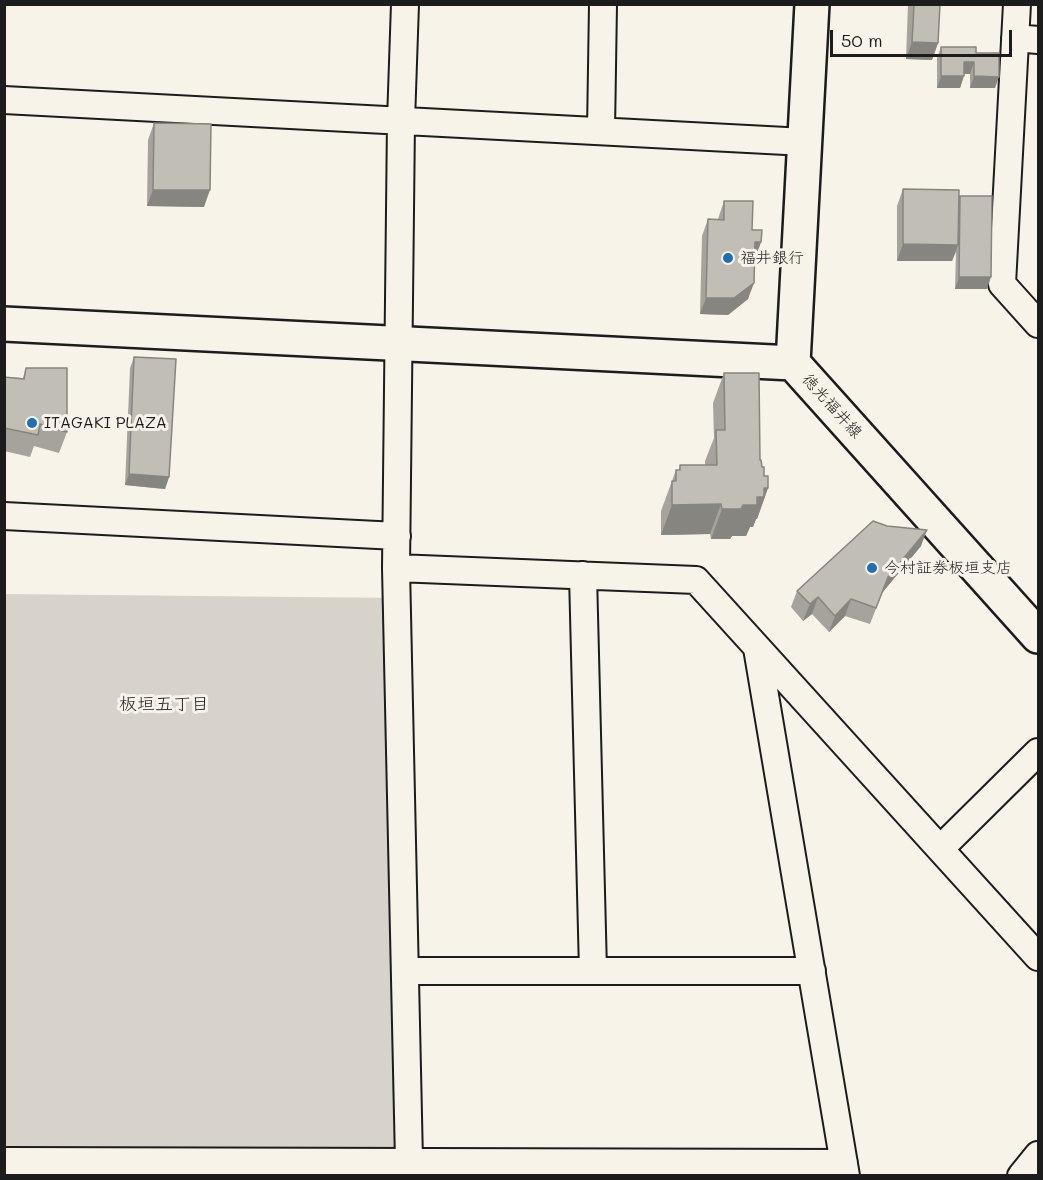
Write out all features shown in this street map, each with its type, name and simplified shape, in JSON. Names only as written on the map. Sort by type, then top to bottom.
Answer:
[{"type":"street","points":[[405,4],[401,121],[396,568],[409,1161]]},
{"type":"street","points":[[601,131],[603,4]]},
{"type":"street","name":"徳光福井線","points":[[812,4],[793,363],[1038,636]]},
{"type":"street","points":[[1017,4],[1027,39],[1002,284],[1038,324]]},
{"type":"street","points":[[4,100],[805,141]]},
{"type":"street","points":[[4,324],[793,363]]},
{"type":"street","points":[[4,516],[397,536]]},
{"type":"street","points":[[396,568],[696,580],[1038,957]]},
{"type":"street","points":[[583,576],[593,971]]},
{"type":"street","points":[[4,1161],[409,1161],[564,1168],[845,1169],[757,647]]},
{"type":"street","points":[[940,849],[1038,752]]},
{"type":"street","points":[[405,971],[812,971]]},
{"type":"street","points":[[1021,1176],[1038,1155]]},
{"type":"shaded area","points":[[5,594],[397,598],[409,1161],[5,1161]]},
{"type":"building","points":[[914,4],[940,4],[938,43],[912,42]]},
{"type":"building","points":[[941,47],[976,47],[976,53],[999,53],[999,77],[974,76],[974,62],[964,62],[964,76],[941,76]]},
{"type":"building","points":[[154,123],[211,124],[210,190],[153,190]]},
{"type":"building","points":[[903,189],[959,190],[958,245],[903,244]]},
{"type":"building","points":[[960,196],[992,196],[991,277],[959,277]]},
{"type":"building","points":[[724,201],[753,201],[752,230],[762,230],[761,242],[755,242],[754,283],[734,298],[706,298],[708,219],[724,220]]},
{"type":"building","points":[[134,357],[176,359],[169,477],[129,474]]},
{"type":"building","points":[[26,368],[67,368],[67,432],[40,424],[38,435],[4,428],[4,377],[24,379]]},
{"type":"building","points":[[724,373],[759,373],[760,460],[764,467],[764,476],[768,476],[768,488],[764,488],[764,497],[757,497],[757,505],[743,505],[741,509],[722,509],[721,504],[672,505],[672,481],[676,481],[676,470],[680,470],[680,465],[717,465],[716,430],[725,430]]},
{"type":"building","points":[[873,521],[887,526],[927,530],[888,577],[876,608],[851,599],[835,616],[818,597],[810,604],[797,591]]},
{"type":"place","name":"福井銀行","points":[[728,258]]},
{"type":"place","name":"ITAGAKI PLAZA","points":[[32,423]]},
{"type":"place","name":"今村証券板垣支店","points":[[872,568]]},
{"type":"district","name":"板垣五丁目","points":[[164,704]]}]
